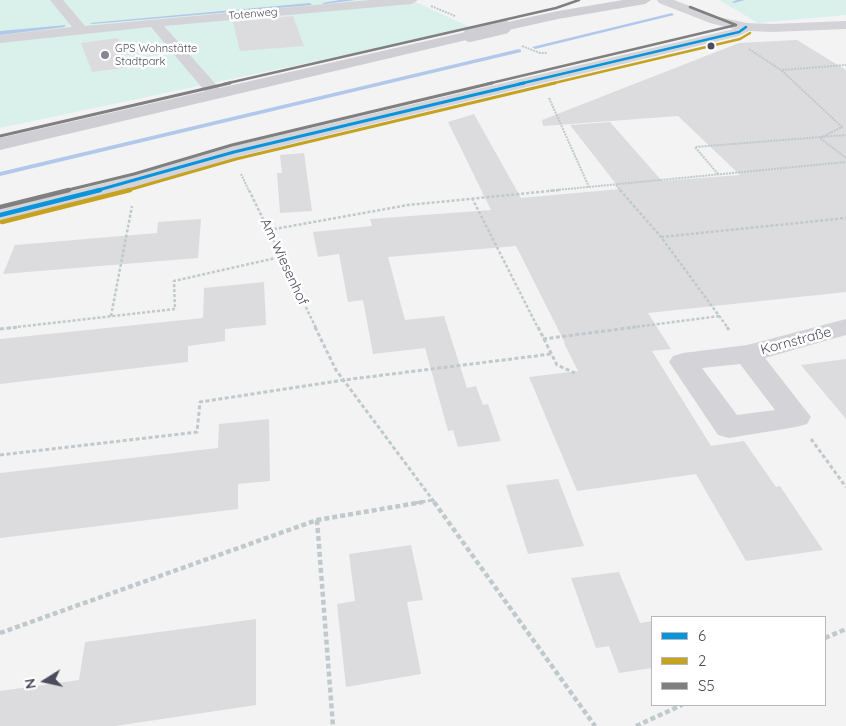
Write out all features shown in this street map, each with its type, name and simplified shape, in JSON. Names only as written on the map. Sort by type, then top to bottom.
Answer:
[{"type":"main road","points":[[558,15],[577,8],[617,0]]},
{"type":"main road","points":[[0,144],[504,27],[558,15],[645,0]]},
{"type":"street","points":[[56,0],[81,30]]},
{"type":"street","points":[[308,0],[322,8]]},
{"type":"street","name":"Totenweg","points":[[0,39],[412,0]]},
{"type":"street","points":[[663,0],[718,20],[746,27],[785,28],[846,25]]},
{"type":"street","points":[[692,0],[742,18],[748,24],[746,27]]},
{"type":"street","points":[[154,23],[215,93]]},
{"type":"street","points":[[0,215],[136,180],[234,152],[538,78],[739,32],[746,27]]},
{"type":"street","name":"Kornstraße","points":[[747,354],[796,417],[729,428],[683,362],[747,354],[846,327]]},
{"type":"path","points":[[428,4],[460,19]]},
{"type":"path","points":[[749,49],[781,70],[842,127],[820,138]]},
{"type":"path","points":[[781,70],[846,65]]},
{"type":"path","points":[[538,78],[546,90],[589,187]]},
{"type":"path","points":[[719,174],[695,147],[846,135]]},
{"type":"path","points":[[820,138],[846,158]]},
{"type":"path","name":"Am Wiesenhof","points":[[234,152],[237,167],[336,370],[433,500],[595,726]]},
{"type":"path","points":[[269,230],[408,205],[846,162]]},
{"type":"path","points":[[111,316],[136,180]]},
{"type":"path","points":[[616,185],[661,237],[747,354]]},
{"type":"path","points":[[472,198],[550,354],[557,365],[575,373]]},
{"type":"path","points":[[661,237],[846,218]]},
{"type":"path","points":[[0,329],[175,309],[174,281],[280,257]]},
{"type":"path","points":[[543,339],[720,316]]},
{"type":"path","points":[[0,456],[197,432],[200,402],[344,380],[550,354]]},
{"type":"path","points":[[796,417],[846,487]]},
{"type":"path","points":[[0,632],[317,520],[433,500]]},
{"type":"path","points":[[317,520],[334,726]]},
{"type":"path","points":[[826,638],[846,629]]},
{"type":"path","points":[[636,726],[680,706]]},
{"type":"green space","points":[[0,0],[411,0],[472,28],[0,128]]},
{"type":"green space","points":[[719,0],[846,0],[846,15],[758,23]]},
{"type":"building","points":[[293,16],[304,46],[240,51],[233,22]]},
{"type":"building","name":"GPS Wohnstätte Stadtpark","points":[[118,38],[131,67],[92,72],[81,43]]},
{"type":"building","points":[[797,40],[846,70],[846,292],[648,313],[671,349],[652,351],[711,446],[744,441],[776,487],[780,486],[823,550],[746,561],[696,474],[577,491],[529,377],[578,371],[516,246],[388,257],[405,320],[444,316],[467,388],[476,386],[483,405],[488,404],[501,441],[458,447],[453,430],[448,431],[425,348],[373,354],[363,300],[348,302],[339,254],[318,257],[313,232],[372,226],[370,219],[491,210],[448,122],[474,114],[521,198],[620,189],[570,125],[610,122],[662,181],[740,175],[678,116],[543,126],[542,120],[739,43]]},
{"type":"building","points":[[304,153],[312,211],[280,213],[277,173],[282,173],[280,155]]},
{"type":"building","points":[[201,219],[198,258],[3,274],[15,245],[157,233],[158,222]]},
{"type":"building","points":[[264,282],[266,325],[225,329],[225,341],[188,346],[188,362],[0,384],[0,339],[203,318],[204,288]]},
{"type":"building","points":[[846,359],[846,419],[801,365]]},
{"type":"building","points":[[269,419],[270,481],[238,484],[238,509],[0,538],[0,473],[218,448],[219,424]]},
{"type":"building","points":[[558,479],[584,546],[528,554],[506,485]]},
{"type":"building","points":[[411,545],[423,600],[407,602],[421,674],[346,687],[337,604],[355,601],[349,554]]},
{"type":"building","points":[[619,572],[640,623],[651,621],[651,668],[619,673],[609,646],[596,648],[571,578]]},
{"type":"building","points":[[256,619],[256,705],[115,726],[0,726],[0,691],[79,680],[85,642]]},
{"type":"waterway","points":[[324,3],[353,0]]},
{"type":"waterway","points":[[734,2],[743,0]]},
{"type":"waterway","points":[[92,23],[310,4]]},
{"type":"waterway","points":[[535,47],[672,14]]},
{"type":"waterway","points":[[0,33],[64,26]]},
{"type":"waterway","points":[[0,174],[519,51]]},
{"type":"transit line","name":"S5","points":[[0,136],[556,8],[579,0]]},
{"type":"transit line","name":"S5","points":[[0,207],[134,174],[232,145],[736,25],[690,7]]},
{"type":"transit line","name":"6","points":[[0,215],[136,181],[234,152],[739,32],[746,27]]},
{"type":"transit line","name":"2","points":[[2,222],[138,188],[236,159],[740,39],[750,33]]},
{"type":"place","name":"GPS Wohnstätte Stadtpark","points":[[105,55]]}]
